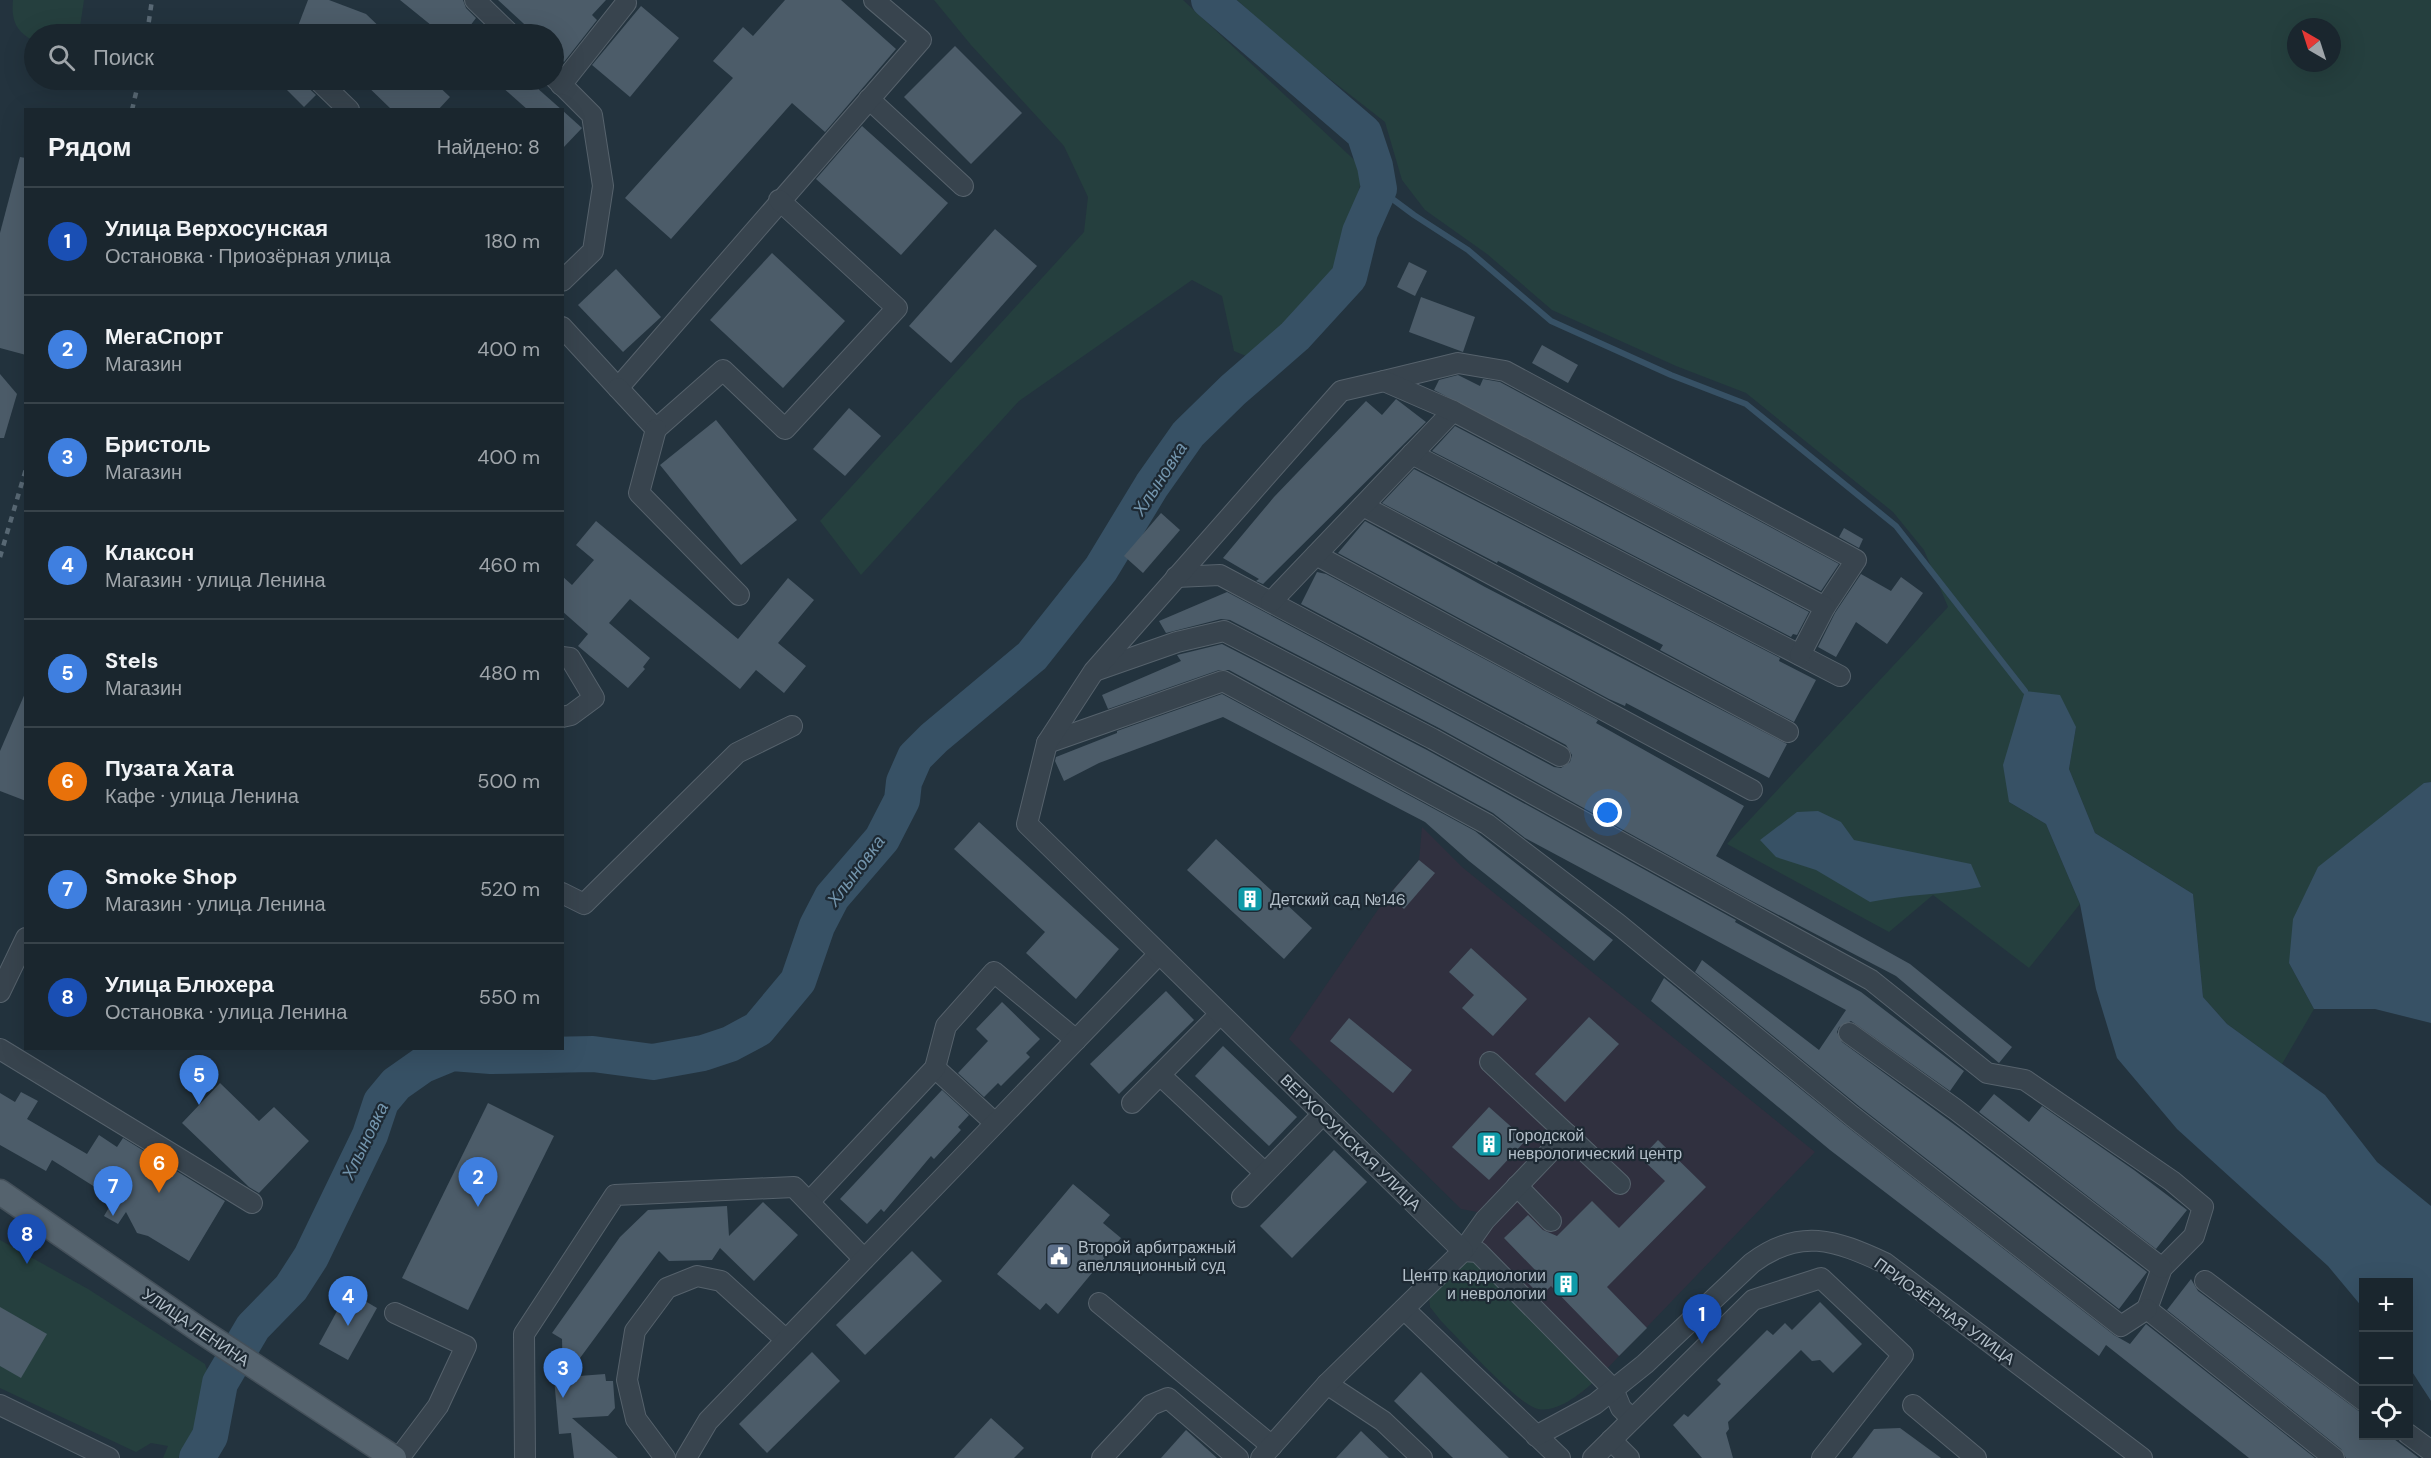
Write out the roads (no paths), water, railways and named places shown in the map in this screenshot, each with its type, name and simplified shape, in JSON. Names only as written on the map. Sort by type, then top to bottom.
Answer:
[{"type":"main road","name":"УЛИЦА ЛЕНИНА","points":[[0,1192],[270,1377],[394,1458]]},
{"type":"street","points":[[474,0],[499,24]]},
{"type":"street","points":[[618,388],[779,200],[921,40],[874,0]]},
{"type":"street","points":[[564,73],[626,3]]},
{"type":"street","points":[[564,88],[592,115],[603,186],[592,251],[564,279]]},
{"type":"street","points":[[328,90],[347,108]]},
{"type":"street","points":[[869,99],[963,186]]},
{"type":"street","points":[[739,595],[639,493],[656,429],[723,370],[785,429],[897,308],[779,200]]},
{"type":"street","points":[[564,329],[656,429]]},
{"type":"street","points":[[1047,743],[1094,671],[1341,391],[1458,363],[1505,371],[1856,560],[1825,607],[1800,655]]},
{"type":"street","points":[[1384,381],[1453,411],[1825,607]]},
{"type":"street","points":[[1271,602],[1453,411]]},
{"type":"street","points":[[1412,454],[1840,676]]},
{"type":"street","points":[[1363,506],[1788,732]]},
{"type":"street","points":[[1316,555],[1752,790]]},
{"type":"street","points":[[1176,577],[1220,575],[1560,756]]},
{"type":"street","points":[[1047,743],[1223,681],[1487,824],[1618,924],[1860,1123],[2121,1326],[2147,1308],[2162,1268],[2194,1236],[2203,1207],[2172,1180],[2025,1080],[1987,1073],[1871,980],[1433,739],[1224,631],[1177,642],[1094,671]]},
{"type":"street","points":[[564,657],[570,658],[594,698],[570,715],[564,716]]},
{"type":"street","points":[[564,894],[584,904],[737,753],[792,726]]},
{"type":"street","name":"ВЕРХОСУНСКАЯ УЛИЦА","points":[[1047,743],[1027,824],[1462,1251]]},
{"type":"street","points":[[0,992],[24,942]]},
{"type":"street","points":[[686,1458],[708,1421],[1159,954]]},
{"type":"street","points":[[809,1202],[934,1068],[946,1026],[994,972],[1076,1040]]},
{"type":"street","points":[[1132,1103],[1220,1014]]},
{"type":"street","points":[[1849,1033],[1955,1109],[2162,1268]]},
{"type":"street","points":[[0,1049],[252,1203]]},
{"type":"street","points":[[1490,1062],[1620,1184]]},
{"type":"street","points":[[934,1068],[995,1124]]},
{"type":"street","points":[[1160,1075],[1265,1173]]},
{"type":"street","points":[[1242,1197],[1323,1114]]},
{"type":"street","points":[[1099,1304],[1267,1452],[1327,1384],[1462,1251],[1485,1220],[1567,1134]]},
{"type":"street","points":[[1517,1186],[1551,1221]]},
{"type":"street","points":[[525,1458],[524,1335],[615,1195],[794,1187],[864,1259]]},
{"type":"street","name":"ПРИОЗЁРНАЯ УЛИЦА","points":[[1536,1436],[1577,1416],[1645,1364],[1752,1263],[1769,1250],[1788,1242],[1814,1240],[1846,1245],[1885,1263],[2142,1458]]},
{"type":"street","points":[[1462,1251],[1478,1252],[1613,1389],[1621,1408],[1632,1419]]},
{"type":"street","points":[[665,1458],[636,1419],[627,1380],[635,1331],[667,1288],[697,1276],[721,1281],[786,1340]]},
{"type":"street","points":[[1593,1458],[1753,1300],[1821,1278],[1903,1354],[1822,1458]]},
{"type":"street","points":[[2205,1281],[2359,1397]]},
{"type":"street","points":[[2147,1308],[2334,1458]]},
{"type":"street","points":[[1404,1309],[1560,1458]]},
{"type":"street","points":[[395,1313],[466,1346],[438,1406],[399,1458]]},
{"type":"street","points":[[1327,1384],[1383,1421],[1422,1458]]},
{"type":"street","points":[[1102,1458],[1151,1405],[1168,1398],[1238,1458]]},
{"type":"street","points":[[0,1405],[109,1458]]},
{"type":"street","points":[[1913,1405],[1976,1458]]},
{"type":"street","points":[[2413,1437],[2431,1451]]},
{"type":"street","points":[[1611,1440],[1629,1458]]},
{"type":"waterway","name":"Хлыновка","points":[[197,1458],[210,1436],[220,1383],[253,1327],[291,1288],[311,1257],[370,1135],[381,1102],[396,1084],[423,1065],[452,1053],[491,1056],[593,1054],[653,1062],[703,1053],[730,1044],[758,1029],[798,981],[817,926],[832,897],[882,839],[902,800],[904,782],[915,757],[934,738],[1032,656],[1101,569],[1152,485],[1188,434],[1233,390],[1295,336],[1349,277],[1360,232],[1379,189],[1375,166],[1364,133],[1209,0]]},
{"type":"waterway","points":[[1379,189],[1468,250],[1551,321],[1671,375],[1746,404],[1896,526],[2025,691]]},
{"type":"railway","points":[[148,24],[152,0]]},
{"type":"railway","points":[[132,108],[137,90]]},
{"type":"railway","points":[[0,557],[24,476]]},
{"type":"place","name":"Детский сад №146","points":[[1250,899]]},
{"type":"place","name":"Stels","points":[[199,1105]]},
{"type":"place","name":"Городской неврологический центр","points":[[1489,1144]]},
{"type":"place","name":"Пузата Хата","points":[[159,1193]]},
{"type":"place","name":"МегаСпорт","points":[[478,1207]]},
{"type":"place","name":"Smoke Shop","points":[[113,1216]]},
{"type":"place","name":"Второй арбитражный апелляционный суд","points":[[1059,1256]]},
{"type":"place","name":"Улица Блюхера","points":[[27,1264]]},
{"type":"place","name":"Центр кардиологии и неврологии","points":[[1566,1284]]},
{"type":"place","name":"Клаксон","points":[[348,1326]]},
{"type":"place","name":"Улица Верхосунская","points":[[1702,1344]]},
{"type":"place","name":"Бристоль","points":[[563,1398]]}]
